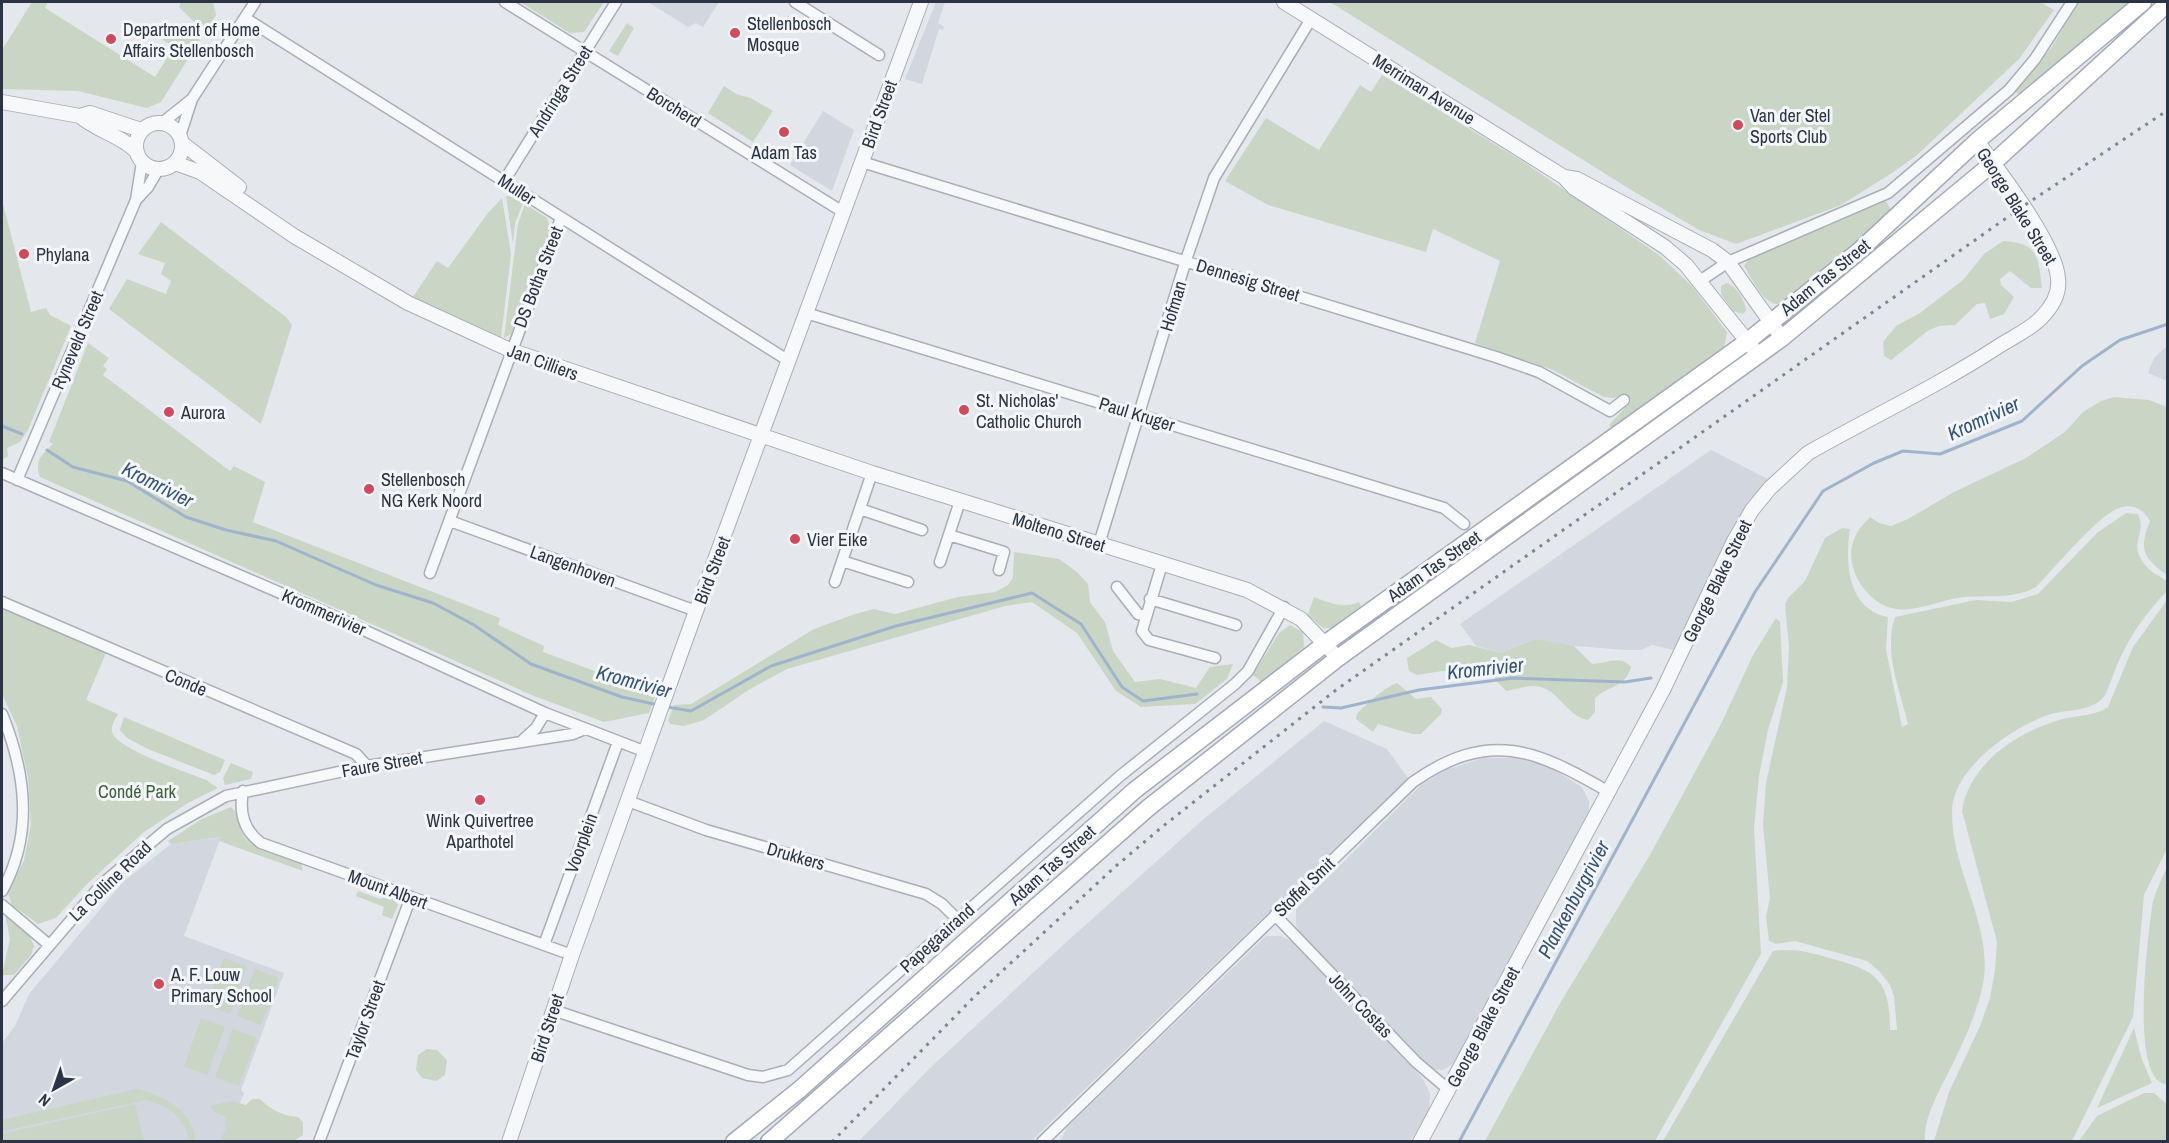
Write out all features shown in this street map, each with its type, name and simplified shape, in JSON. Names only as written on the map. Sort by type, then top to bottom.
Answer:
[{"type":"main road","name":"Adam Tas Street","points":[[734,1142],[799,1090],[1135,790],[1326,643],[1748,341],[1859,251],[1977,141],[2144,2]]},
{"type":"main road","name":"Adam Tas Street","points":[[769,1142],[1148,808],[1338,658],[1782,338],[1992,163],[2168,3]]},
{"type":"main road","points":[[799,1090],[813,1105]]},
{"type":"street","points":[[80,116],[89,125],[121,137],[139,157],[158,170],[175,163],[182,151],[181,140],[192,99],[255,2]]},
{"type":"street","name":"Borcherd","points":[[505,2],[843,212]]},
{"type":"street","name":"Andringa Street","points":[[504,181],[616,2]]},
{"type":"street","points":[[795,2],[879,55]]},
{"type":"street","name":"Bird Street","points":[[509,1142],[572,955],[696,611],[921,2]]},
{"type":"street","name":"Merriman Avenue","points":[[1284,2],[1564,177],[1574,189],[1665,248],[1700,281],[1759,356]]},
{"type":"street","points":[[1700,281],[1728,262],[1888,193],[2009,90],[2035,59],[2072,2]]},
{"type":"street","name":"Muller","points":[[244,18],[789,361]]},
{"type":"street","name":"Hofman","points":[[1099,544],[1186,260],[1217,172],[1311,19]]},
{"type":"street","points":[[162,123],[192,99]]},
{"type":"street","points":[[2,102],[80,116],[90,113],[141,130]]},
{"type":"street","points":[[139,157],[135,143],[141,130],[151,124],[162,123],[173,127],[181,140]]},
{"type":"street","name":"Jan Cilliers","points":[[181,140],[336,260]]},
{"type":"street","name":"George Blake Street","points":[[1420,1142],[1609,792],[1672,672],[1734,541],[1752,510],[1770,488],[1808,453],[1978,360],[2024,332],[2040,319],[2053,303],[2059,280],[2055,262],[1977,141]]},
{"type":"street","name":"Ryneveld Street","points":[[17,480],[136,200],[143,168],[139,157]]},
{"type":"street","name":"Dennesig Street","points":[[862,162],[1186,260],[1539,372],[1610,411],[1624,400]]},
{"type":"street","name":"Jan Cilliers","points":[[175,163],[200,172],[294,236],[425,312],[510,350],[762,437]]},
{"type":"street","name":"Ryneveld Street","points":[[136,200],[148,187],[158,170]]},
{"type":"street","name":"Merriman Avenue","points":[[1564,177],[1577,179],[1712,250],[1728,262],[1782,338]]},
{"type":"street","name":"DS Botha Street","points":[[430,573],[510,350],[561,218]]},
{"type":"street","name":"Paul Kruger","points":[[806,313],[1444,508],[1464,524]]},
{"type":"street","name":"Molteno Street","points":[[762,437],[1248,590],[1284,608],[1326,643],[1338,658]]},
{"type":"street","name":"Krommerivier","points":[[2,473],[320,610],[545,713],[646,752]]},
{"type":"street","points":[[835,582],[872,473]]},
{"type":"street","points":[[940,562],[960,501]]},
{"type":"street","points":[[860,508],[922,530]]},
{"type":"street","name":"Langenhoven","points":[[450,521],[696,611]]},
{"type":"street","points":[[949,535],[1004,552],[999,570]]},
{"type":"street","points":[[842,561],[908,582]]},
{"type":"street","points":[[1162,564],[1151,594],[1142,631],[1149,640],[1215,658]]},
{"type":"street","points":[[1117,587],[1138,614],[1145,616]]},
{"type":"street","points":[[1151,594],[1236,625]]},
{"type":"street","name":"Conde","points":[[2,602],[356,754],[367,766]]},
{"type":"street","name":"Papegaairand","points":[[553,1010],[748,1075],[763,1077],[777,1075],[796,1064],[1120,776],[1235,684],[1248,671],[1284,608]]},
{"type":"street","points":[[523,741],[536,728],[545,713]]},
{"type":"street","points":[[2,714],[13,741],[22,776],[24,809],[21,844],[2,891]]},
{"type":"street","name":"Faure Street","points":[[243,790],[367,766],[573,734],[585,729]]},
{"type":"street","name":"Voorplein","points":[[544,945],[618,742]]},
{"type":"street","name":"Stoffel Smit","points":[[1042,1142],[1413,782],[1455,757],[1482,750],[1510,750],[1555,763],[1609,792]]},
{"type":"street","name":"Mount Albert","points":[[243,790],[241,804],[244,823],[249,835],[261,843],[572,955]]},
{"type":"street","name":"La Colline Road","points":[[2,1001],[48,944],[102,884],[145,845],[194,812],[243,790]]},
{"type":"street","name":"Drukkers","points":[[628,801],[706,830],[926,894],[942,904],[958,920]]},
{"type":"street","name":"Taylor Street","points":[[319,1142],[411,897]]},
{"type":"street","points":[[2,905],[48,944]]},
{"type":"street","name":"John Costas","points":[[1275,915],[1416,1062],[1449,1090]]},
{"type":"shaded area","points":[[648,2],[719,2],[703,27],[696,23],[688,27]]},
{"type":"shaded area","points":[[936,2],[945,2],[938,23],[944,27],[943,30],[939,29],[922,84],[905,79]]},
{"type":"shaded area","points":[[823,111],[854,130],[832,191],[790,165]]},
{"type":"shaded area","points":[[2167,346],[2167,381],[2148,373],[2154,358]]},
{"type":"shaded area","points":[[1711,450],[1768,479],[1731,529],[1674,650],[1652,645],[1641,650],[1626,650],[1551,644],[1535,639],[1502,653],[1476,646],[1460,624]]},
{"type":"shaded area","points":[[1324,721],[1387,749],[1408,778],[1031,1141],[859,1141],[930,1068],[1062,946],[1205,818]]},
{"type":"shaded area","points":[[1483,758],[1517,758],[1548,766],[1582,787],[1589,802],[1589,813],[1454,1063],[1443,1070],[1434,1069],[1425,1063],[1298,931],[1296,909],[1423,783],[1446,770]]},
{"type":"shaded area","name":"A. F. Louw Primary School","points":[[221,837],[184,936],[284,973],[241,1090],[244,1093],[224,1141],[2,1142],[2,1043],[15,1026],[29,994],[123,882],[171,844]]},
{"type":"shaded area","points":[[1266,936],[1281,936],[1291,941],[1423,1079],[1430,1094],[1429,1111],[1410,1141],[1060,1142],[1067,1127]]},
{"type":"green space","points":[[32,2],[48,2],[45,8],[155,77],[174,47],[163,40],[172,25],[175,27],[178,23],[200,40],[161,102],[147,108],[78,91],[2,89],[2,50]]},
{"type":"green space","points":[[181,2],[213,2],[216,15],[205,33],[179,7]]},
{"type":"green space","points":[[520,2],[604,2],[584,32],[570,33]]},
{"type":"green space","name":"Van der Stel Sports Club","points":[[1330,2],[2040,2],[2054,10],[2019,59],[1916,156],[1841,205],[1736,244],[1699,230],[1633,191]]},
{"type":"green space","points":[[2078,2],[2134,2],[2020,96],[2015,91],[2052,47]]},
{"type":"green space","points":[[627,23],[634,28],[618,56],[609,51]]},
{"type":"green space","points":[[1382,75],[1522,161],[1659,255],[1692,286],[1727,332],[1724,348],[1614,431],[1609,425],[1632,400],[1625,394],[1615,398],[1604,397],[1551,369],[1475,343],[1500,261],[1433,229],[1426,252],[1268,205],[1225,181],[1266,118],[1319,150],[1360,85],[1371,92]]},
{"type":"green space","points":[[724,86],[773,111],[753,142],[708,113]]},
{"type":"green space","points":[[506,196],[523,203],[515,223],[513,244]]},
{"type":"green space","points":[[502,198],[511,254],[501,338],[413,297],[437,261],[448,268],[488,213]]},
{"type":"green space","points":[[2,200],[31,312],[46,308],[50,315],[71,326],[28,430],[20,442],[7,448],[8,456],[2,460]]},
{"type":"green space","points":[[1886,201],[1891,210],[1785,303],[1772,303],[1766,298],[1744,266],[1749,259]]},
{"type":"green space","points":[[525,204],[547,218],[550,228],[514,327],[511,334],[504,338],[518,224]]},
{"type":"green space","points":[[161,222],[286,317],[292,325],[261,424],[109,309],[127,279],[166,294],[171,281],[161,274],[165,263],[138,254]]},
{"type":"green space","points":[[2003,241],[2015,242],[2030,249],[2037,260],[2042,288],[2031,288],[2010,271],[2000,279],[2001,285],[2014,297],[2004,314],[1990,319],[1985,303],[1977,304],[1955,325],[1939,326],[1929,330],[1891,360],[1884,356],[1883,342],[1896,326],[1920,313],[1963,280],[1984,254]]},
{"type":"green space","points":[[1727,283],[1742,298],[1746,311],[1743,314],[1733,311],[1721,294],[1721,286]]},
{"type":"green space","points":[[88,343],[109,358],[103,366],[107,369],[103,375],[230,471],[234,466],[265,482],[253,522],[500,618],[498,625],[544,646],[543,652],[652,692],[655,697],[649,713],[604,722],[534,696],[40,477],[39,462],[42,455],[53,444],[49,442]]},
{"type":"green space","points":[[2114,397],[2149,400],[2167,407],[2167,575],[2152,563],[2145,552],[2144,539],[2150,521],[2141,510],[2129,506],[2119,508],[2100,521],[2076,543],[2036,587],[2028,591],[2011,595],[1956,598],[1921,607],[1896,609],[1875,600],[1866,591],[1854,570],[1851,558],[1857,532],[1870,517],[1879,523],[1891,526],[1908,519],[1954,492],[2026,458],[2065,432],[2083,412],[2101,401]]},
{"type":"green space","points":[[2126,513],[2138,514],[2141,528],[2137,546],[2138,553],[2152,572],[2167,582],[2167,591],[2128,642],[2104,696],[2099,702],[2090,706],[2051,714],[2036,720],[2004,738],[1974,764],[1955,795],[1952,811],[1954,834],[1958,857],[1979,925],[1984,947],[1985,970],[1976,1009],[1927,1121],[1925,1141],[1663,1141],[1773,951],[1808,952],[1845,962],[1869,972],[1883,988],[1887,999],[1890,1030],[1897,1030],[1894,996],[1890,985],[1867,961],[1795,941],[1776,944],[1769,941],[1766,916],[1770,898],[1763,825],[1766,783],[1787,687],[1789,646],[1785,605],[1788,598],[1805,581],[1825,538],[1842,528],[1850,529],[1849,569],[1857,594],[1864,605],[1888,617],[1886,650],[1902,727],[1908,724],[1892,657],[1891,643],[1895,617],[1976,600],[2011,602],[2038,594],[2097,533]]},
{"type":"green space","points":[[1014,552],[1059,559],[1077,572],[1088,584],[1090,602],[1105,622],[1113,651],[1135,682],[1160,679],[1196,688],[1210,667],[1233,664],[1227,679],[1195,704],[1141,707],[1116,691],[1077,633],[1032,602],[1005,606],[787,669],[750,689],[704,720],[684,726],[671,724],[668,721],[674,705],[691,704],[814,629],[874,609],[895,614],[958,597],[995,592],[1008,585],[1013,578]]},
{"type":"green space","points":[[1314,597],[1342,605],[1359,602],[1361,606],[1331,628],[1323,628],[1308,615]]},
{"type":"green space","points":[[2167,600],[2167,849],[2144,895],[2133,1017],[2072,1141],[1934,1141],[1949,1092],[1980,1026],[1990,998],[1995,970],[1997,942],[1962,811],[1967,794],[1985,764],[2014,741],[2046,724],[2092,714],[2108,707],[2133,647]]},
{"type":"green space","name":"Condé Park","points":[[2,607],[106,653],[86,700],[118,714],[112,730],[116,739],[139,753],[206,780],[218,788],[188,803],[144,832],[87,884],[56,918],[38,924],[12,905],[8,893],[24,860],[31,825],[28,778],[17,726],[2,694]]},
{"type":"green space","points":[[1776,618],[1780,622],[1783,682],[1768,730],[1759,776],[1754,828],[1761,954],[1655,1141],[1485,1141],[1562,1000],[1650,855],[1721,724],[1753,655]]},
{"type":"green space","points":[[1290,625],[1303,632],[1304,647],[1262,682],[1253,675],[1279,633]]},
{"type":"green space","points":[[1535,639],[1574,646],[1592,664],[1617,660],[1631,667],[1621,683],[1595,698],[1595,712],[1588,720],[1573,713],[1550,691],[1543,688],[1531,686],[1506,691],[1493,677],[1482,673],[1442,671],[1417,675],[1409,671],[1407,658],[1436,640],[1451,648],[1469,645],[1502,653]]},
{"type":"green space","points":[[1397,683],[1416,699],[1431,697],[1442,709],[1441,714],[1421,734],[1412,734],[1378,724],[1373,732],[1356,719],[1357,714],[1370,701]]},
{"type":"green space","points":[[124,717],[225,760],[220,772],[214,775],[148,749],[127,738],[120,730]]},
{"type":"green space","points":[[231,763],[253,772],[251,779],[225,785],[223,778]]},
{"type":"green space","points":[[231,807],[236,813],[240,830],[246,839],[259,849],[301,862],[303,871],[219,841],[220,837],[171,844],[168,841],[202,819]]},
{"type":"green space","points":[[2167,868],[2168,1083],[2164,1084],[2154,1075],[2147,1057],[2144,1003],[2152,907]]},
{"type":"green space","points":[[358,891],[380,899],[386,896],[396,900],[398,905],[392,919],[382,915],[384,907],[356,896]]},
{"type":"green space","points":[[5,914],[29,934],[34,946],[31,955],[14,975],[2,975],[10,939]]},
{"type":"green space","points":[[224,958],[247,966],[230,1014],[206,1005]]},
{"type":"green space","points":[[255,969],[279,978],[261,1025],[237,1016]]},
{"type":"green space","points":[[201,1018],[225,1027],[207,1075],[184,1066]]},
{"type":"green space","points":[[2134,1028],[2141,1057],[2152,1083],[2097,1108]]},
{"type":"green space","points":[[233,1029],[257,1038],[239,1086],[215,1077]]},
{"type":"green space","points":[[427,1049],[437,1050],[447,1060],[445,1075],[436,1081],[422,1078],[416,1070],[418,1055]]},
{"type":"green space","points":[[137,1089],[167,1101],[183,1113],[189,1120],[196,1141],[189,1141],[186,1129],[177,1116],[166,1107],[147,1100],[2,1131],[2,1120]]},
{"type":"green space","points":[[2144,1093],[2154,1093],[2167,1104],[2167,1141],[2079,1141],[2097,1116]]},
{"type":"green space","points":[[252,1099],[260,1099],[278,1112],[298,1117],[303,1122],[303,1135],[294,1141],[220,1141],[225,1131],[226,1117],[214,1111],[210,1106],[231,1101],[246,1105]]},
{"type":"green space","points":[[135,1104],[144,1141],[2,1141],[2,1134]]},
{"type":"waterway","name":"Kromrivier","points":[[1459,1142],[1755,592],[1823,491],[1874,463],[1903,451],[1940,454],[2022,421],[2082,366],[2120,340],[2168,324]]},
{"type":"waterway","name":"Kromrivier","points":[[2,426],[22,434]]},
{"type":"waterway","name":"Kromrivier","points":[[47,450],[73,467],[127,481],[186,517],[226,530],[276,541],[376,585],[433,603],[474,625],[531,664],[622,697],[658,705]]},
{"type":"waterway","name":"Kromrivier","points":[[667,707],[691,711],[771,666],[896,626],[1032,593],[1081,624],[1122,687],[1143,701],[1197,694]]},
{"type":"waterway","name":"Kromrivier","points":[[1323,707],[1341,708],[1419,690],[1513,678],[1625,682],[1651,678]]},
{"type":"railway","points":[[832,1142],[974,997],[1116,866],[1336,690],[2022,207],[2168,110]]},
{"type":"place","name":"Stellenbosch Mosque","points":[[735,33]]},
{"type":"place","name":"Department of Home Affairs Stellenbosch","points":[[111,39]]},
{"type":"place","name":"Van der Stel Sports Club","points":[[1738,125]]},
{"type":"place","name":"Adam Tas","points":[[784,132]]},
{"type":"place","name":"Phylana","points":[[24,254]]},
{"type":"place","name":"St. Nicholas' Catholic Church","points":[[964,410]]},
{"type":"place","name":"Aurora","points":[[169,412]]},
{"type":"place","name":"Stellenbosch NG Kerk Noord","points":[[369,489]]},
{"type":"place","name":"Vier Eike","points":[[795,539]]},
{"type":"place","name":"Wink Quivertree Aparthotel","points":[[480,800]]},
{"type":"place","name":"A. F. Louw Primary School","points":[[159,984]]},
{"type":"water label","name":"Plankenburgrivier","points":[[1573,899]]}]
